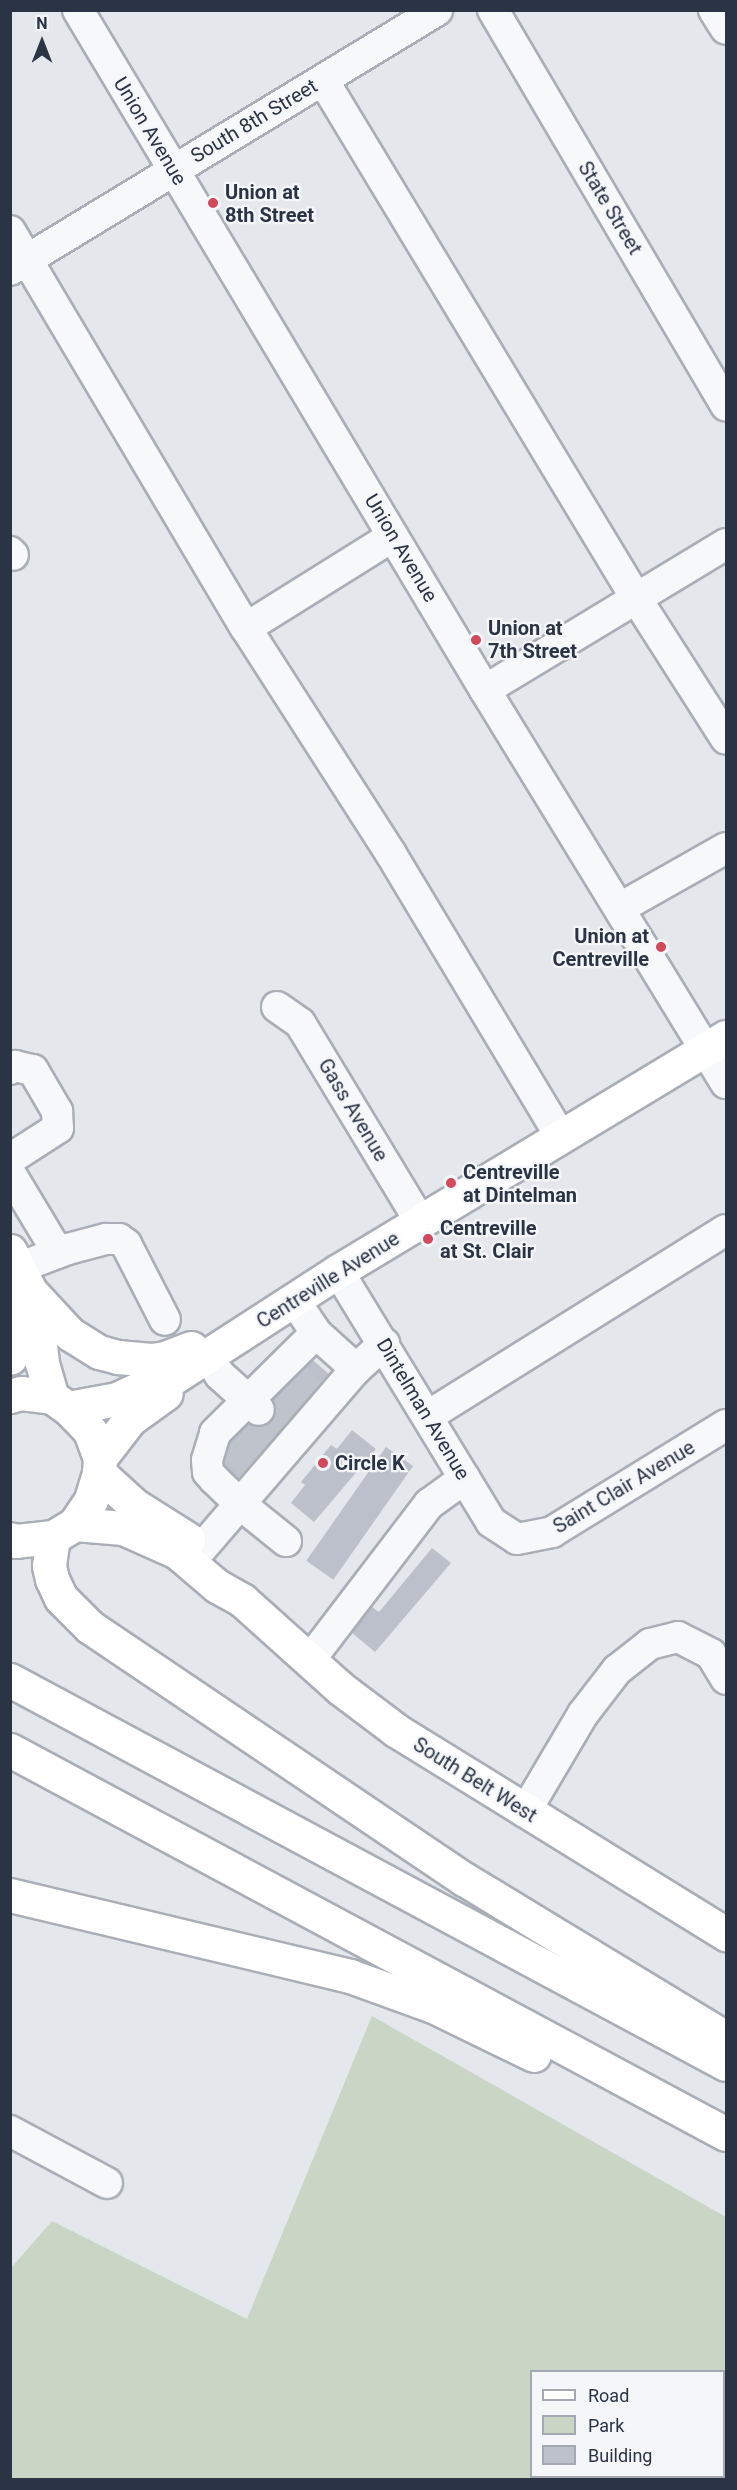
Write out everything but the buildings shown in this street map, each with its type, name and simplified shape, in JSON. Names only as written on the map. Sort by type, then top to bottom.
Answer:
[{"type":"main road","name":"Centreville Avenue","points":[[60,1402],[117,1399],[157,1380],[176,1376],[338,1271],[716,1043]]},
{"type":"main road","points":[[16,1278],[70,1334],[99,1352],[118,1357],[151,1360],[165,1358],[186,1348],[217,1351]]},
{"type":"main road","points":[[10,1358],[13,1347],[16,1278]]},
{"type":"main road","name":"South Belt West","points":[[16,1278],[37,1315],[42,1362],[60,1402],[90,1431],[100,1465],[134,1505],[202,1548],[228,1574],[242,1600]]},
{"type":"main road","name":"Centreville Avenue","points":[[100,1465],[130,1419],[166,1392],[176,1376]]},
{"type":"main road","points":[[10,1396],[21,1393],[60,1402]]},
{"type":"main road","points":[[100,1465],[91,1500],[64,1530],[49,1566],[61,1598],[90,1627],[454,1872],[726,2038]]},
{"type":"main road","name":"South Belt West","points":[[10,1539],[16,1541],[64,1530],[123,1528],[177,1552],[217,1586],[242,1600],[340,1688],[397,1731],[726,1934]]},
{"type":"main road","points":[[10,1680],[726,2064]]},
{"type":"main road","points":[[10,1750],[726,2134]]},
{"type":"main road","points":[[10,1895],[292,1961],[384,1986],[433,2006],[544,2060],[708,2145],[726,2150]]},
{"type":"street","name":"Union Avenue","points":[[78,10],[485,690],[620,908],[716,1043],[726,1083]]},
{"type":"street","name":"South 8th Street","points":[[19,265],[437,10]]},
{"type":"street","name":"State Street","points":[[493,10],[726,405]]},
{"type":"street","points":[[714,10],[726,29]]},
{"type":"street","points":[[323,80],[636,598],[726,739]]},
{"type":"street","points":[[10,231],[19,265],[246,628],[391,854],[561,1137]]},
{"type":"street","points":[[246,628],[393,536]]},
{"type":"street","points":[[485,690],[726,544]]},
{"type":"street","points":[[620,908],[726,848]]},
{"type":"street","name":"Gass Avenue","points":[[277,1006],[300,1023],[420,1221]]},
{"type":"street","points":[[10,1069],[15,1066],[33,1070],[57,1111],[58,1128],[10,1159]]},
{"type":"street","points":[[10,1173],[58,1253]]},
{"type":"street","points":[[428,1416],[726,1230]]},
{"type":"street","points":[[16,1278],[58,1253],[106,1239],[119,1239],[126,1244],[165,1320]]},
{"type":"street","name":"Dintelman Avenue","points":[[338,1271],[491,1522],[517,1539]]},
{"type":"street","points":[[294,1300],[316,1333],[356,1369]]},
{"type":"street","points":[[202,1548],[240,1504],[271,1420],[316,1333]]},
{"type":"street","points":[[286,1540],[240,1504],[208,1472],[207,1460],[356,1369],[384,1344]]},
{"type":"street","points":[[217,1351],[220,1375],[271,1420]]},
{"type":"street","name":"Saint Clair Avenue","points":[[517,1539],[552,1532],[726,1425]]},
{"type":"street","points":[[309,1661],[429,1504],[465,1478]]},
{"type":"street","points":[[525,1812],[583,1714],[618,1670],[650,1644],[678,1637],[711,1654],[726,1679]]},
{"type":"street","points":[[10,2131],[107,2183]]},
{"type":"green space","points":[[372,2016],[726,2217],[726,2479],[11,2479],[11,2268],[52,2221],[247,2319]]},
{"type":"tunnel","points":[[290,1374],[312,1394]]},
{"type":"tunnel","points":[[275,1392],[297,1412]]},
{"type":"tunnel","points":[[259,1410],[281,1430]]},
{"type":"tunnel","points":[[244,1428],[267,1446]]},
{"type":"tunnel","points":[[229,1445],[251,1464]]},
{"type":"place","name":"Union at 8th Street","points":[[213,203]]},
{"type":"place","name":"Union at 7th Street","points":[[476,640]]},
{"type":"place","name":"Union at Centreville","points":[[661,947]]},
{"type":"place","name":"Centreville at Dintelman","points":[[451,1183]]},
{"type":"place","name":"Centreville at St. Clair","points":[[428,1239]]},
{"type":"place","name":"Circle K","points":[[323,1463]]}]
